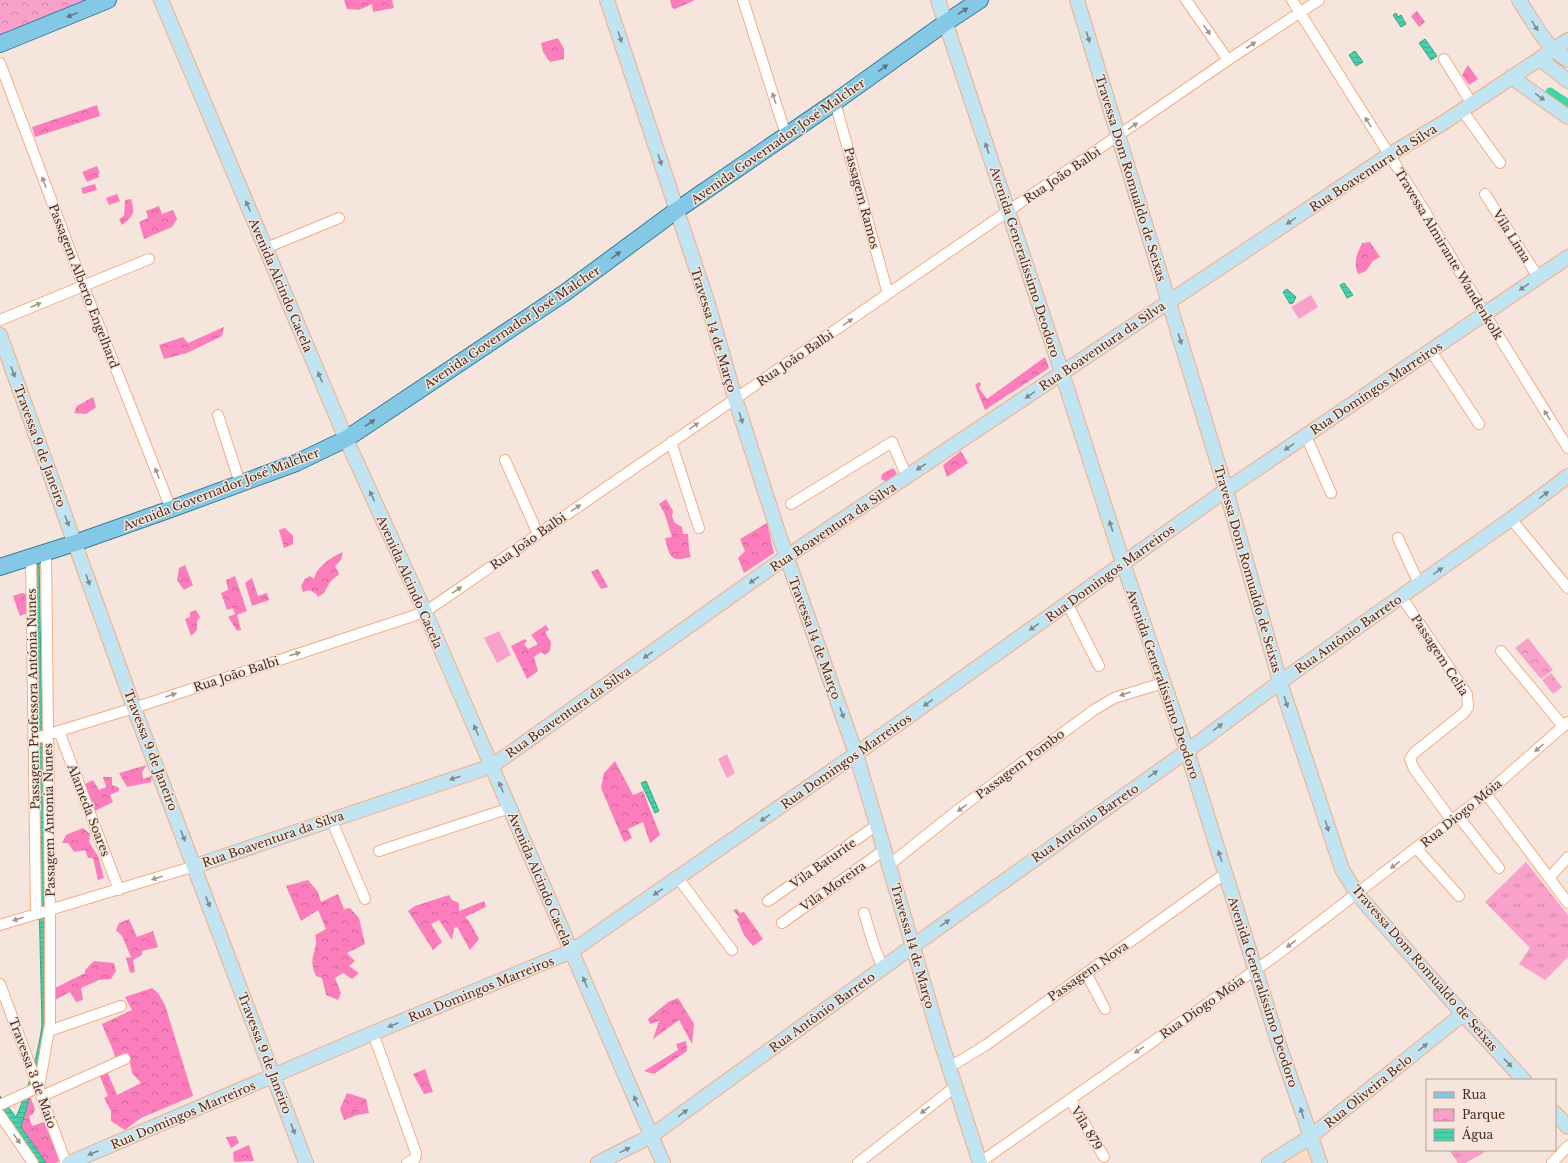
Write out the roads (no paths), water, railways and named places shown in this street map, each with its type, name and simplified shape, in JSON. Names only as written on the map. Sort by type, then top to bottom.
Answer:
[{"type":"main road","points":[[0,44],[108,0]]},
{"type":"main road","name":"Avenida Governador José Malcher","points":[[0,567],[75,543],[296,463],[346,439],[566,292],[677,210],[835,102],[980,0]]},
{"type":"street","name":"Avenida Alcindo Cacela","points":[[161,0],[346,439],[425,612],[663,1163]]},
{"type":"street","name":"Travessa 14 de Março","points":[[607,0],[708,304],[735,398],[786,557],[856,754],[979,1163]]},
{"type":"street","points":[[743,0],[786,135]]},
{"type":"street","name":"Avenida Generalíssimo Deodoro","points":[[938,0],[1062,373],[1123,563],[1187,750],[1310,1137],[1320,1163]]},
{"type":"street","name":"Travessa Dom Romualdo de Seixas","points":[[1077,0],[1226,490],[1280,682],[1342,869],[1357,894],[1463,1014],[1523,1079]]},
{"type":"street","points":[[1186,0],[1228,60]]},
{"type":"street","name":"Travessa Almirante Wandenkolk","points":[[1292,0],[1426,213],[1485,314],[1568,448]]},
{"type":"street","name":"Rua João Balbi","points":[[33,739],[134,708],[425,612],[1228,60],[1319,0]]},
{"type":"street","points":[[1519,0],[1553,50],[1568,60]]},
{"type":"street","name":"Rua Boaventura da Silva","points":[[36,914],[194,866],[492,766],[786,557],[1389,155],[1467,107],[1568,40]]},
{"type":"street","points":[[1540,59],[1568,81]]},
{"type":"street","points":[[1444,60],[1467,107],[1500,163]]},
{"type":"street","name":"Passagem Alberto Engelhard","points":[[0,63],[83,285],[171,509]]},
{"type":"street","points":[[1511,77],[1568,118]]},
{"type":"street","name":"Passagem Ramos","points":[[835,102],[888,294]]},
{"type":"street","name":"Vila Lima","points":[[1485,194],[1538,277]]},
{"type":"street","points":[[266,248],[339,218]]},
{"type":"street","name":"Rua Domingos Marreiros","points":[[69,1163],[373,1033],[572,951],[856,754],[1226,490],[1568,257]]},
{"type":"street","points":[[0,320],[83,285],[149,260]]},
{"type":"street","name":"Travessa 9 de Janeiro","points":[[0,335],[134,708],[306,1163]]},
{"type":"street","points":[[1431,351],[1480,424]]},
{"type":"street","points":[[218,415],[240,483]]},
{"type":"street","points":[[1306,436],[1331,493]]},
{"type":"street","points":[[671,442],[699,528]]},
{"type":"street","points":[[791,504],[892,442],[907,477]]},
{"type":"street","points":[[505,460],[538,534]]},
{"type":"street","name":"Rua Antônio Barreto","points":[[598,1163],[651,1136],[1280,682],[1511,520],[1568,476]]},
{"type":"street","points":[[1511,520],[1568,588]]},
{"type":"street","points":[[1398,538],[1419,584]]},
{"type":"street","name":"Passagem Antonia Nunes","points":[[35,1089],[49,1031],[50,910],[47,735],[38,555]]},
{"type":"street","name":"Passagem Professora Antónia Nunes","points":[[36,914],[33,739],[38,555]]},
{"type":"street","name":"Passagem Celia","points":[[1401,596],[1467,694],[1468,707],[1464,713],[1414,753],[1410,759],[1414,769],[1455,819]]},
{"type":"street","points":[[1067,603],[1099,666]]},
{"type":"street","points":[[1501,651],[1566,724]]},
{"type":"street","name":"Passagem Pombo","points":[[889,864],[959,809],[1094,710],[1114,698],[1163,682]]},
{"type":"street","name":"Rua Diogo Móia","points":[[979,1163],[1274,957],[1455,819],[1566,724]]},
{"type":"street","name":"Alameda Soares","points":[[59,731],[119,890]]},
{"type":"street","points":[[1486,794],[1568,903]]},
{"type":"street","points":[[379,851],[510,808]]},
{"type":"street","points":[[332,819],[365,899]]},
{"type":"street","points":[[1455,819],[1499,868]]},
{"type":"street","name":"Vila Baturite","points":[[768,901],[877,825]]},
{"type":"street","points":[[1417,849],[1459,896]]},
{"type":"street","name":"Vila Moreira","points":[[782,923],[884,850]]},
{"type":"street","points":[[1549,878],[1568,857]]},
{"type":"street","name":"Passagem Nova","points":[[950,1067],[986,1045],[1226,873]]},
{"type":"street","points":[[678,878],[732,950]]},
{"type":"street","points":[[864,913],[874,946],[883,968]]},
{"type":"street","points":[[0,925],[36,914]]},
{"type":"street","points":[[1086,973],[1105,1009]]},
{"type":"street","name":"Travessa 3 de Maio","points":[[0,984],[28,1056],[35,1089],[66,1163]]},
{"type":"street","points":[[49,1031],[121,1006]]},
{"type":"street","name":"Rua Oliveira Belo","points":[[1269,1163],[1310,1137],[1463,1014]]},
{"type":"street","points":[[373,1033],[416,1153],[415,1158],[407,1163]]},
{"type":"street","points":[[3,1104],[35,1089],[125,1059]]},
{"type":"street","points":[[858,1163],[956,1086]]},
{"type":"street","name":"Vila 879","points":[[1070,1099],[1104,1157]]},
{"type":"street","points":[[1556,1114],[1568,1127]]},
{"type":"street","points":[[2,1119],[33,1163]]},
{"type":"street","points":[[1552,1163],[1568,1146]]},
{"type":"water","points":[[1396,13],[1398,17],[1401,15],[1406,24],[1401,27],[1393,15]]},
{"type":"water","points":[[1425,39],[1437,56],[1431,60],[1419,43]]},
{"type":"water","points":[[1355,51],[1363,62],[1356,66],[1349,55]]},
{"type":"water","points":[[1344,283],[1353,295],[1347,298],[1340,285]]},
{"type":"water","points":[[1287,289],[1296,297],[1293,303],[1290,304],[1283,292]]},
{"type":"water","points":[[39,556],[47,1025],[45,1044],[21,1127],[46,1163],[39,1163],[0,1107],[0,1096],[16,1117],[32,1073],[42,1026],[31,558]]},
{"type":"water","points":[[646,781],[659,811],[655,813],[641,783]]},
{"type":"waterway","points":[[1550,92],[1568,104]]}]
